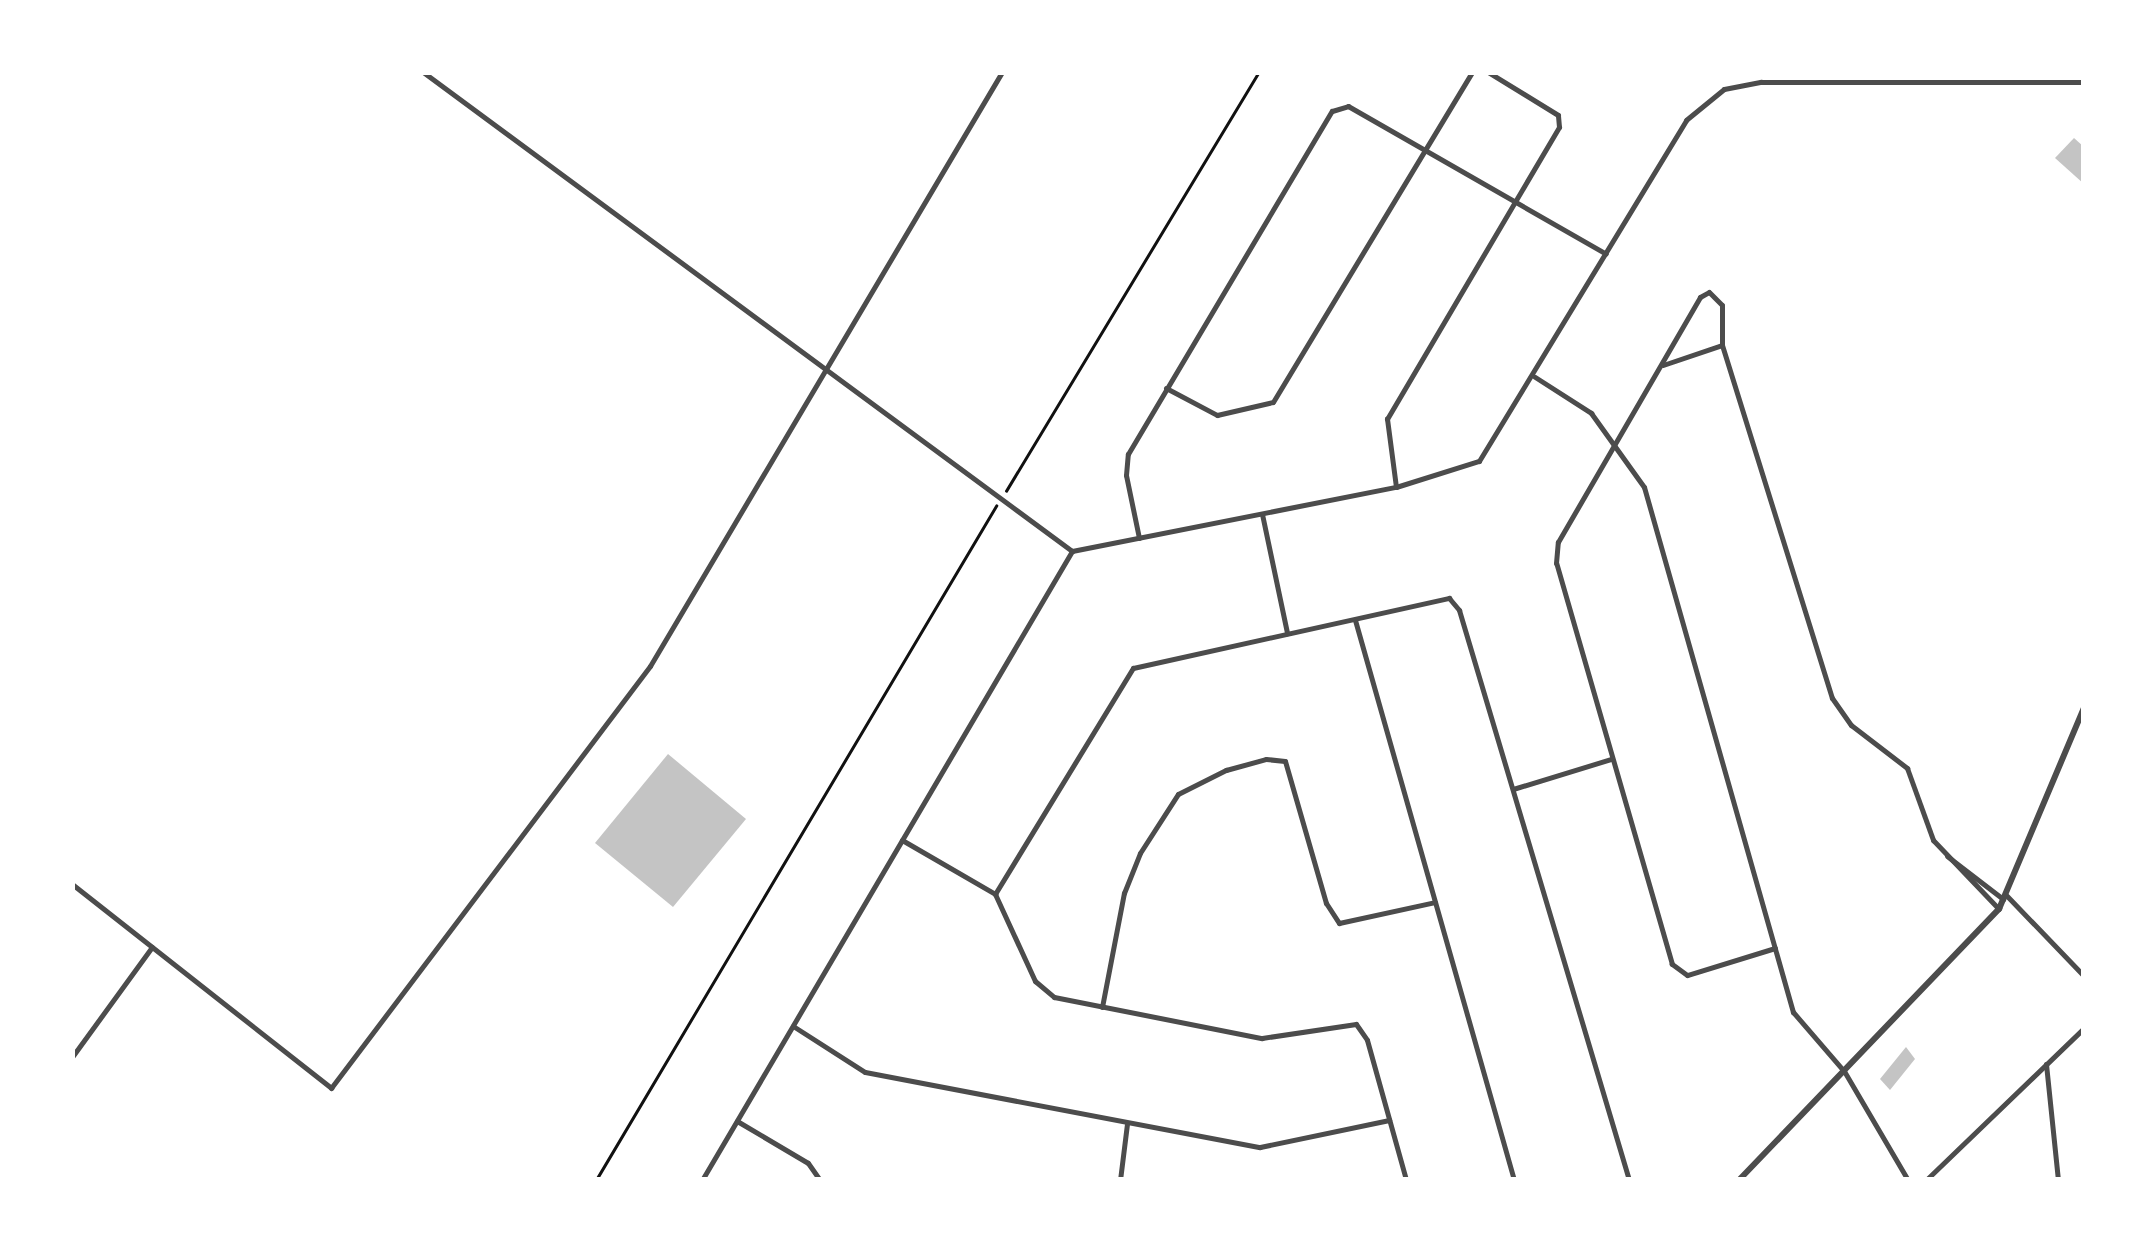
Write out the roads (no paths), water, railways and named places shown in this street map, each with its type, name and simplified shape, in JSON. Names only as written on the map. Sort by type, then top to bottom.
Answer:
[{"type":"street","points":[[423,72],[1072,551],[1396,487],[1478,460],[1535,378],[1686,120],[1724,89],[1761,82],[2084,82]]},
{"type":"street","points":[[72,884],[331,1088],[650,666],[1002,72]]},
{"type":"street","points":[[1166,388],[1217,416],[1274,402],[1472,72]]},
{"type":"street","points":[[1396,487],[1387,418],[1516,204],[1560,121],[1488,72]]},
{"type":"street","points":[[1140,538],[1126,464],[1166,388],[1332,110],[1348,106],[1606,254]]},
{"type":"street","points":[[1775,948],[1687,974],[1672,964],[1555,553],[1703,294],[1720,299],[1722,345],[1832,698],[1851,725],[1907,768],[1928,829],[1947,856],[1999,908]]},
{"type":"street","points":[[1660,366],[1722,345]]},
{"type":"street","points":[[1535,378],[1591,413],[1616,443],[1651,502],[1798,1023],[1844,1071],[1908,1180]]},
{"type":"street","points":[[1262,514],[1287,633]]},
{"type":"street","points":[[702,1180],[1072,551]]},
{"type":"street","points":[[995,894],[1134,668],[1355,620],[1439,597],[1459,610],[1629,1180]]},
{"type":"street","points":[[1355,620],[1514,1180]]},
{"type":"street","points":[[1739,1180],[1999,908],[2084,708]]},
{"type":"street","points":[[1102,1007],[1124,893],[1140,853],[1178,794],[1226,770],[1266,759],[1285,761],[1326,904],[1339,924],[1435,902]]},
{"type":"street","points":[[1513,789],[1611,760]]},
{"type":"street","points":[[902,840],[995,894],[1040,988],[1102,1007],[1262,1038],[1356,1024],[1367,1040],[1406,1180]]},
{"type":"street","points":[[1947,856],[1958,859],[2006,898],[2084,976]]},
{"type":"street","points":[[72,1057],[152,947]]},
{"type":"street","points":[[793,1026],[864,1072],[1270,1148],[1389,1120]]},
{"type":"street","points":[[1926,1180],[2084,1028]]},
{"type":"street","points":[[2046,1064],[2058,1180]]},
{"type":"street","points":[[736,1121],[808,1163],[820,1180]]},
{"type":"street","points":[[1120,1180],[1127,1124]]}]
